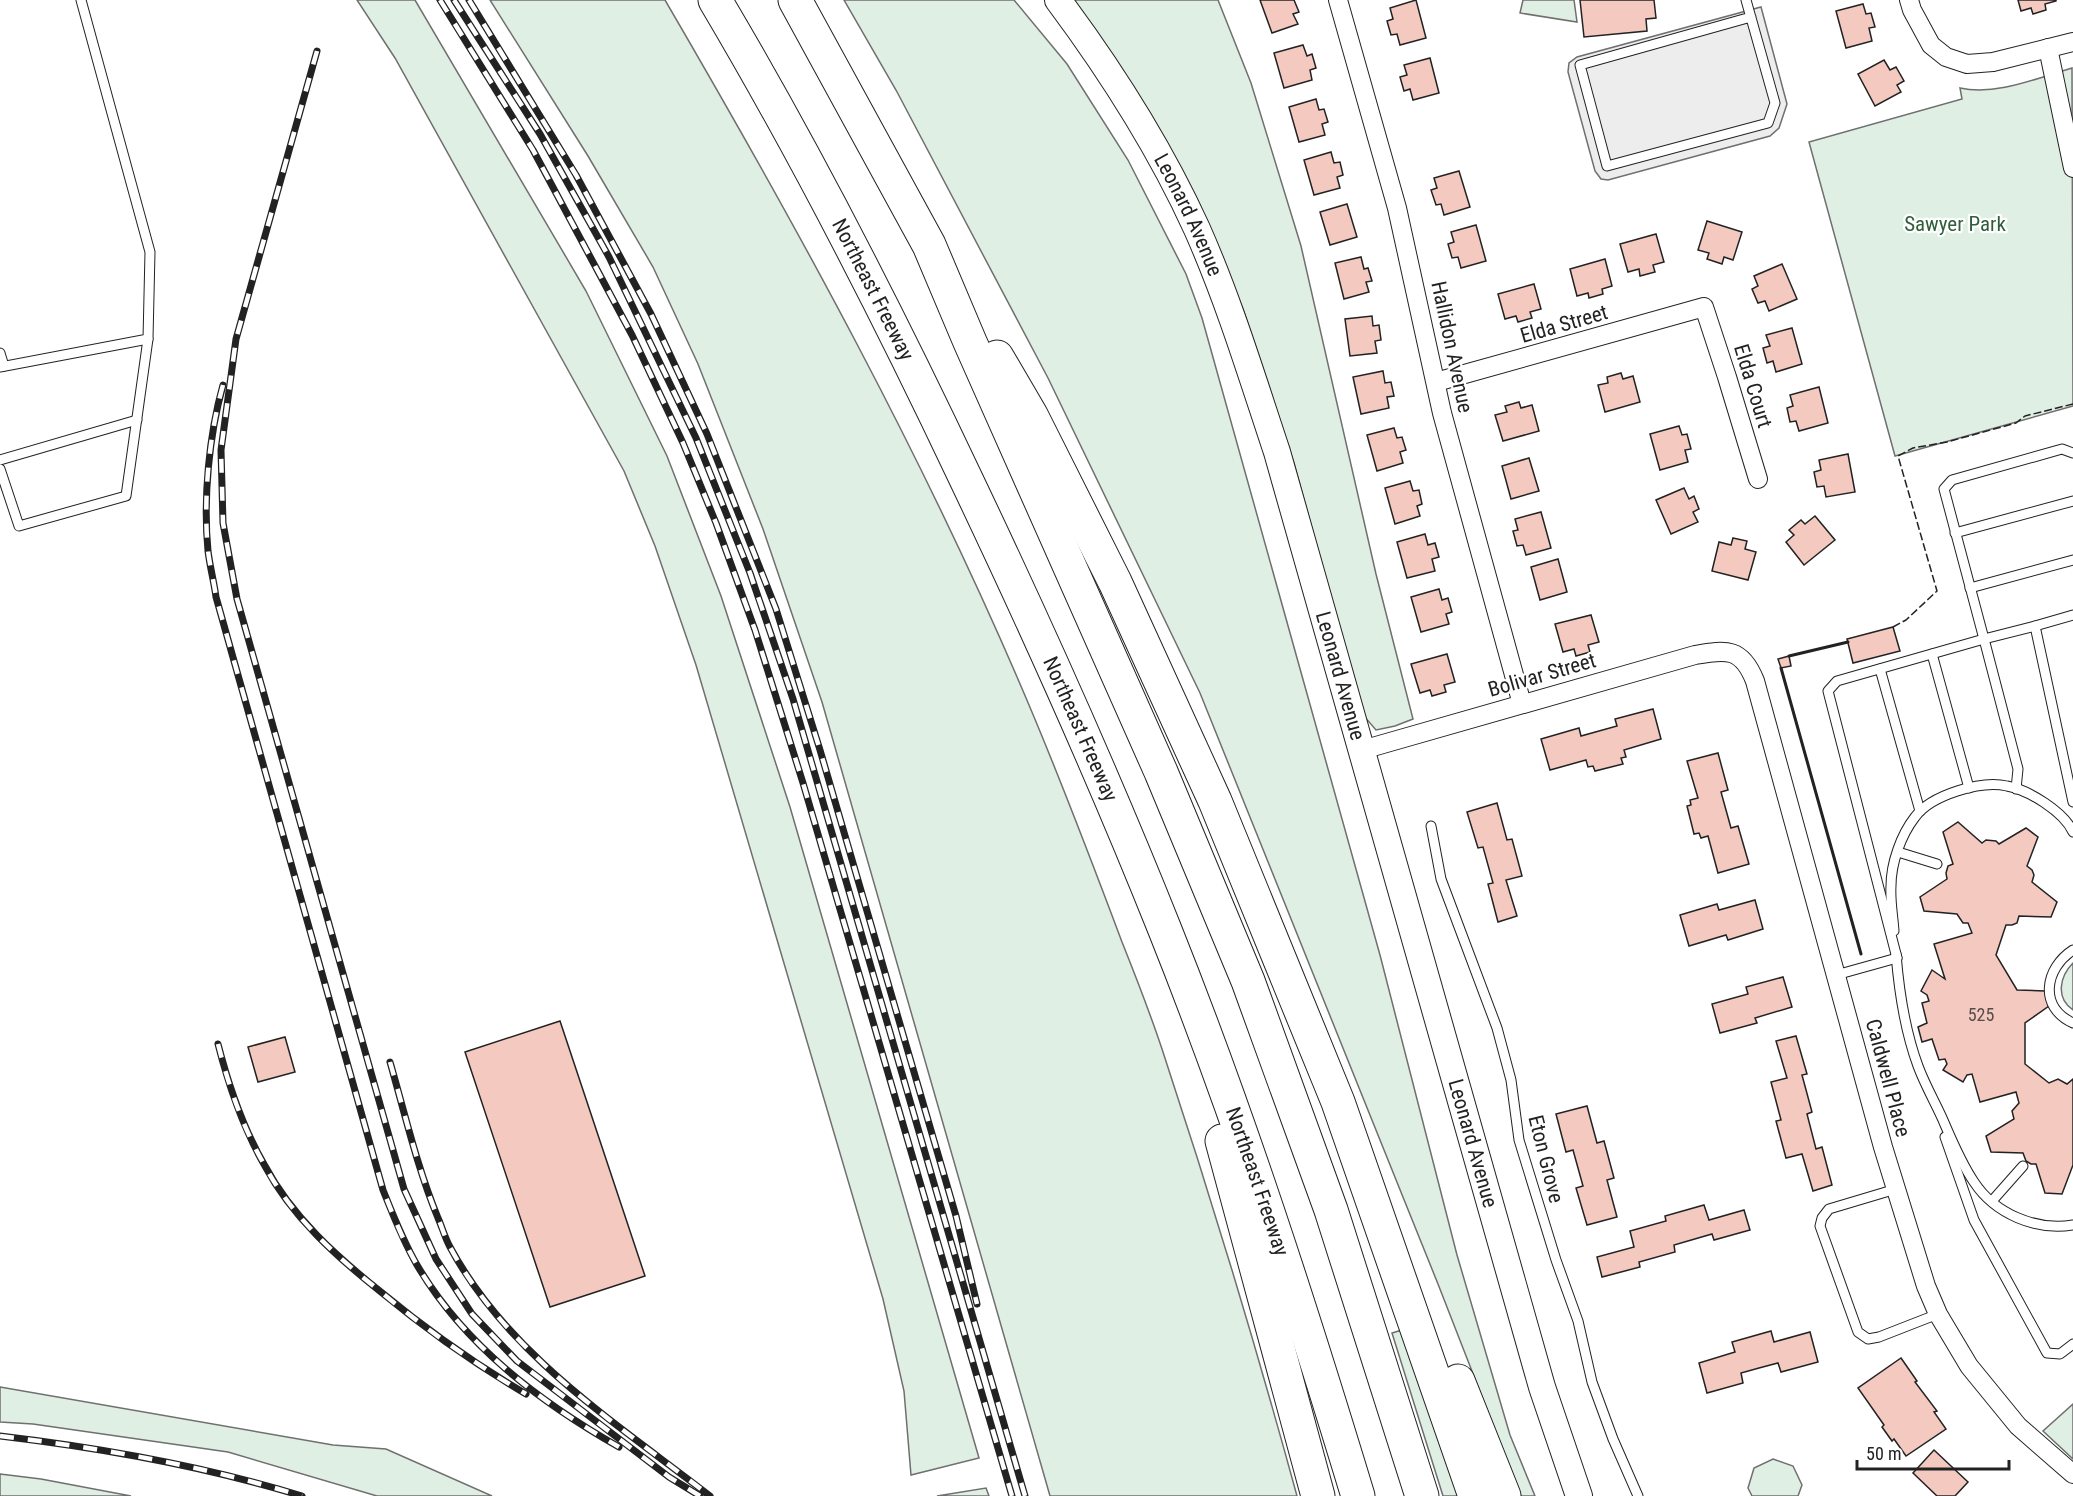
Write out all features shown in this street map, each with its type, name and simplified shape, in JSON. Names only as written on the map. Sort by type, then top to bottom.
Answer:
[{"type":"highway","name":"Northeast Freeway","points":[[715,0],[829,204],[910,362],[1060,680],[1165,931],[1245,1146],[1320,1368],[1358,1496]]},
{"type":"highway","points":[[795,0],[929,245],[1031,415],[1114,582],[1215,801],[1338,1102],[1475,1496]]},
{"type":"highway","points":[[929,245],[1161,772],[1248,981],[1331,1210],[1422,1496]]},
{"type":"highway","points":[[1165,931],[1318,1496]]},
{"type":"highway","points":[[1338,1102],[1398,1228],[1504,1496]]},
{"type":"street","name":"Leonard Avenue","points":[[1058,0],[1109,74],[1181,197],[1209,258],[1246,358],[1277,452],[1542,1387],[1579,1496]]},
{"type":"street","name":"Hallidon Avenue","points":[[1338,0],[1395,197],[1445,422],[1522,704]]},
{"type":"street","points":[[1909,0],[1931,45],[1946,57],[1968,64],[1993,62],[2073,42]]},
{"type":"street","points":[[2048,48],[2073,168]]},
{"type":"street","name":"Elda Street","points":[[1436,382],[1704,307]]},
{"type":"street","name":"Elda Court","points":[[1704,307],[1758,479]]},
{"type":"street","name":"Bolivar Street","points":[[1362,750],[1695,655],[1715,651],[1734,655]]},
{"type":"street","name":"Caldwell Place","points":[[1734,655],[1747,663],[1755,681],[1896,1189],[1923,1276],[1938,1314],[1969,1366],[2018,1426],[2073,1474]]},
{"type":"street","name":"Leonard Avenue","points":[[1542,1387],[1565,1496]]},
{"type":"lane","points":[[0,469],[19,526],[126,496],[148,339],[150,252],[81,0]]},
{"type":"lane","points":[[1746,0],[1751,17],[1774,103],[1768,123],[1607,166],[1580,65],[1751,17]]},
{"type":"lane","points":[[0,353],[2,367],[148,339]]},
{"type":"lane","points":[[0,460],[136,420]]},
{"type":"lane","points":[[2016,789],[2018,769],[1944,489],[1952,480],[2062,449],[2073,453]]},
{"type":"lane","points":[[1955,533],[2073,501]]},
{"type":"lane","points":[[1970,588],[2073,560]]},
{"type":"lane","points":[[2073,615],[1837,681],[1828,691],[1896,958],[1910,1040],[1974,1220],[2047,1353],[2060,1354],[2073,1344]]},
{"type":"lane","points":[[2035,626],[2073,802]]},
{"type":"lane","points":[[1932,654],[1969,788]]},
{"type":"lane","points":[[1880,669],[1920,811]]},
{"type":"lane","points":[[1896,958],[1891,885],[1894,862],[1906,832],[1923,808],[1949,794],[1969,788],[2005,785],[2053,808],[2073,832]]},
{"type":"lane","name":"Eton Grove","points":[[1431,826],[1441,879],[1497,1028],[1511,1080],[1519,1140],[1556,1260],[1578,1321],[1592,1382],[1613,1439],[1638,1496]]},
{"type":"lane","points":[[1898,852],[1936,864]]},
{"type":"lane","points":[[2073,950],[2059,960],[2052,972],[2049,985],[2050,998],[2057,1011],[2073,1023]]},
{"type":"lane","points":[[1836,975],[1896,958]]},
{"type":"lane","points":[[1927,1086],[1960,1158],[1975,1183],[1992,1201],[2008,1213],[2029,1222],[2054,1227],[2073,1225]]},
{"type":"lane","points":[[1992,1201],[2023,1166]]},
{"type":"lane","points":[[1896,1189],[1829,1209],[1822,1218],[1820,1226],[1858,1332],[1868,1339],[1879,1337],[1938,1314]]},
{"type":"green space","points":[[357,0],[415,0],[586,291],[667,456],[721,596],[790,807],[979,1458],[911,1475],[904,1391],[883,1299],[696,665],[655,546],[624,471],[395,58]]},
{"type":"green space","points":[[490,0],[665,0],[764,172],[858,346],[947,524],[1029,705],[1143,995],[1198,1160],[1266,1384],[1297,1496],[1050,1496],[822,702],[763,529],[698,364],[653,267],[588,156]]},
{"type":"green space","points":[[844,0],[1014,0],[1067,64],[1128,160],[1186,274],[1202,318],[1380,955],[1457,1255],[1510,1435],[1535,1496],[1521,1496],[1200,693],[1048,378],[896,90]]},
{"type":"green space","points":[[1070,0],[1218,0],[1251,83],[1301,246],[1376,574],[1413,719],[1376,730],[1363,715],[1294,463],[1243,309],[1211,234]]},
{"type":"green space","points":[[1523,0],[1574,0],[1577,22],[1520,13]]},
{"type":"green space","name":"Sawyer Park","points":[[2072,68],[2073,406],[1895,456],[1809,142],[1962,99],[1960,88],[1988,90],[2002,88]]},
{"type":"green space","points":[[2073,963],[2073,1010],[2067,1005],[2061,987],[2065,974]]},
{"type":"green space","points":[[1402,1330],[1461,1496],[1443,1496],[1392,1333]]},
{"type":"green space","points":[[0,1387],[333,1445],[386,1449],[492,1496],[377,1496],[228,1452],[33,1424],[0,1422]]},
{"type":"green space","points":[[2073,1404],[2073,1459],[2043,1431]]},
{"type":"green space","points":[[1773,1459],[1793,1466],[1802,1485],[1798,1496],[1752,1496],[1748,1488],[1754,1468]]},
{"type":"green space","points":[[0,1474],[41,1479],[131,1496],[0,1496]]},
{"type":"green space","points":[[986,1488],[989,1496],[937,1496]]},
{"type":"shaded area","points":[[1761,7],[1787,104],[1779,128],[1770,136],[1608,180],[1601,179],[1595,171],[1568,72],[1569,63],[1577,57]]},
{"type":"building","points":[[1260,0],[1294,0],[1299,12],[1293,14],[1298,24],[1272,33]]},
{"type":"building","points":[[1416,0],[1426,38],[1400,45],[1397,34],[1391,35],[1387,21],[1393,19],[1390,8]]},
{"type":"building","points":[[1580,0],[1654,0],[1656,18],[1646,19],[1647,31],[1584,37]]},
{"type":"building","points":[[2018,0],[2056,1],[2045,4],[2046,10],[2033,14],[2031,8],[2021,11]]},
{"type":"building","points":[[1863,4],[1866,14],[1871,13],[1875,27],[1869,28],[1872,41],[1846,48],[1836,11]]},
{"type":"building","points":[[1303,45],[1307,56],[1312,54],[1316,68],[1310,70],[1312,80],[1284,88],[1274,53]]},
{"type":"building","points":[[1430,58],[1439,93],[1413,100],[1410,89],[1404,91],[1400,77],[1407,75],[1404,65]]},
{"type":"building","points":[[1884,60],[1890,70],[1896,67],[1904,81],[1897,85],[1901,92],[1875,106],[1858,74]]},
{"type":"building","points":[[1316,99],[1319,110],[1324,109],[1328,122],[1322,124],[1325,135],[1299,142],[1289,107]]},
{"type":"building","points":[[1331,152],[1334,163],[1340,162],[1343,175],[1337,177],[1340,188],[1314,195],[1304,160]]},
{"type":"building","points":[[1459,171],[1470,207],[1444,215],[1441,204],[1436,205],[1431,190],[1437,188],[1434,178]]},
{"type":"building","points":[[1347,204],[1357,237],[1330,245],[1320,212]]},
{"type":"building","points":[[1707,221],[1742,232],[1733,260],[1724,257],[1722,264],[1707,259],[1709,253],[1698,250]]},
{"type":"building","points":[[1476,225],[1486,261],[1461,268],[1458,257],[1452,258],[1448,244],[1454,242],[1451,232]]},
{"type":"building","points":[[1656,234],[1664,262],[1653,265],[1655,272],[1640,276],[1639,269],[1628,272],[1620,244]]},
{"type":"building","points":[[1361,257],[1364,269],[1368,268],[1372,281],[1366,282],[1369,292],[1344,299],[1335,263]]},
{"type":"building","points":[[1605,259],[1612,286],[1602,289],[1603,294],[1589,298],[1588,293],[1577,296],[1570,269]]},
{"type":"building","points":[[1782,264],[1797,299],[1769,311],[1765,301],[1758,303],[1752,289],[1758,286],[1754,276]]},
{"type":"building","points":[[1534,284],[1541,309],[1530,312],[1532,318],[1518,322],[1516,316],[1505,319],[1498,294]]},
{"type":"building","points":[[1372,316],[1373,326],[1379,325],[1381,340],[1375,341],[1377,353],[1350,356],[1345,319]]},
{"type":"building","points":[[1792,328],[1802,364],[1776,372],[1773,361],[1767,363],[1763,348],[1770,346],[1766,335]]},
{"type":"building","points":[[1383,371],[1385,383],[1391,382],[1394,396],[1387,397],[1389,408],[1361,414],[1353,377]]},
{"type":"building","points":[[1621,373],[1623,379],[1633,376],[1640,402],[1605,412],[1598,385],[1608,383],[1607,377]]},
{"type":"building","points":[[1819,387],[1828,423],[1799,431],[1796,421],[1790,422],[1787,408],[1793,406],[1790,395]]},
{"type":"building","points":[[1519,402],[1521,408],[1532,405],[1539,431],[1503,441],[1495,415],[1507,412],[1505,406]]},
{"type":"building","points":[[1679,426],[1682,435],[1687,434],[1691,449],[1685,450],[1688,462],[1660,470],[1650,434]]},
{"type":"building","points":[[1394,428],[1397,438],[1402,437],[1406,450],[1400,452],[1403,463],[1377,471],[1367,435]]},
{"type":"building","points":[[1848,454],[1855,492],[1826,497],[1824,486],[1817,487],[1814,472],[1821,470],[1819,460]]},
{"type":"building","points":[[1529,458],[1539,491],[1511,499],[1502,466]]},
{"type":"building","points":[[1410,481],[1413,491],[1419,490],[1422,504],[1417,506],[1420,516],[1395,524],[1385,488]]},
{"type":"building","points":[[1684,488],[1689,499],[1694,496],[1699,509],[1693,512],[1698,522],[1671,534],[1656,500]]},
{"type":"building","points":[[1541,512],[1551,548],[1526,555],[1523,545],[1517,546],[1513,531],[1518,530],[1515,519]]},
{"type":"building","points":[[1815,516],[1835,540],[1804,565],[1786,542],[1794,535],[1789,530],[1801,520],[1805,524]]},
{"type":"building","points":[[1425,534],[1428,545],[1435,543],[1439,557],[1432,559],[1435,571],[1407,578],[1397,542]]},
{"type":"building","points":[[1733,538],[1747,541],[1745,549],[1756,552],[1748,580],[1712,571],[1719,542],[1731,545]]},
{"type":"building","points":[[1558,559],[1567,592],[1540,600],[1531,567]]},
{"type":"building","points":[[1439,589],[1442,600],[1448,598],[1452,612],[1446,614],[1449,624],[1421,632],[1411,597]]},
{"type":"building","points":[[1591,615],[1599,642],[1588,645],[1590,652],[1576,656],[1574,649],[1563,652],[1555,624]]},
{"type":"building","points":[[1893,627],[1900,651],[1853,663],[1847,639]]},
{"type":"building","points":[[1447,654],[1455,682],[1444,685],[1446,692],[1432,696],[1430,690],[1420,693],[1411,664]]},
{"type":"building","points":[[1789,656],[1791,666],[1781,668],[1778,659]]},
{"type":"building","points":[[1653,709],[1661,739],[1624,750],[1626,757],[1621,758],[1623,764],[1595,771],[1593,766],[1588,767],[1586,760],[1550,770],[1541,739],[1579,728],[1581,736],[1617,726],[1615,719]]},
{"type":"building","points":[[1718,753],[1728,790],[1721,792],[1731,828],[1738,826],[1749,864],[1718,873],[1708,836],[1701,838],[1699,833],[1694,834],[1687,806],[1691,805],[1690,800],[1698,798],[1687,761]]},
{"type":"building","points":[[1497,803],[1507,840],[1512,839],[1522,876],[1506,880],[1517,916],[1498,922],[1488,884],[1493,883],[1483,847],[1478,848],[1467,812]]},
{"type":"building","points":[[1958,822],[1982,843],[1986,840],[1996,841],[1999,844],[2026,828],[2038,837],[2027,866],[2034,875],[2032,882],[2057,902],[2051,917],[2019,916],[2017,923],[2006,925],[1996,955],[2017,990],[2045,991],[2049,1006],[2025,1023],[2025,1064],[2049,1083],[2058,1079],[2067,1084],[2073,1079],[2073,1165],[2062,1194],[2045,1193],[2036,1164],[2026,1161],[2023,1153],[1991,1152],[1986,1136],[2014,1119],[2012,1111],[2019,1103],[2016,1092],[1980,1102],[1972,1074],[1967,1075],[1963,1082],[1943,1070],[1947,1064],[1945,1059],[1939,1060],[1932,1039],[1922,1042],[1918,1027],[1927,1023],[1922,1003],[1929,1001],[1927,995],[1921,991],[1932,970],[1945,979],[1934,944],[1972,933],[1968,923],[1963,923],[1957,914],[1924,911],[1920,897],[1947,879],[1948,866],[1953,864],[1943,832]]},
{"type":"building","points":[[1755,900],[1763,929],[1728,940],[1726,935],[1689,946],[1680,915],[1717,904],[1719,910]]},
{"type":"building","points":[[1783,977],[1792,1007],[1755,1018],[1757,1023],[1720,1033],[1712,1004],[1748,994],[1746,987]]},
{"type":"building","points":[[560,1021],[645,1276],[550,1307],[465,1052]]},
{"type":"building","points":[[1796,1036],[1807,1074],[1802,1075],[1812,1112],[1807,1114],[1816,1149],[1822,1147],[1832,1185],[1813,1191],[1802,1154],[1786,1158],[1776,1121],[1781,1120],[1771,1082],[1787,1078],[1776,1041]]},
{"type":"building","points":[[285,1037],[295,1072],[258,1082],[248,1047]]},
{"type":"building","points":[[1587,1106],[1597,1143],[1604,1141],[1614,1178],[1607,1180],[1617,1217],[1587,1225],[1576,1188],[1583,1186],[1573,1150],[1566,1152],[1556,1114]]},
{"type":"building","points":[[1704,1205],[1709,1220],[1744,1210],[1750,1230],[1714,1240],[1712,1234],[1674,1245],[1675,1252],[1639,1262],[1640,1267],[1602,1277],[1597,1257],[1634,1247],[1630,1231],[1666,1221],[1665,1216]]},
{"type":"building","points":[[1771,1331],[1774,1342],[1810,1332],[1818,1362],[1781,1372],[1778,1363],[1741,1373],[1743,1383],[1707,1393],[1699,1363],[1735,1352],[1732,1342]]},
{"type":"building","points":[[1901,1358],[1917,1381],[1915,1382],[1937,1411],[1934,1412],[1946,1429],[1906,1456],[1882,1427],[1884,1425],[1858,1388]]},
{"type":"building","points":[[1934,1450],[1968,1482],[1955,1496],[1937,1496],[1913,1473]]},
{"type":"railway","points":[[440,0],[533,150],[632,335],[683,443],[716,523],[755,630],[803,783],[1012,1496]]},
{"type":"railway","points":[[454,0],[540,134],[609,257],[696,438],[750,573],[793,699],[1025,1496]]},
{"type":"railway","points":[[469,0],[576,175],[651,314],[707,434],[776,609],[820,750],[956,1216],[977,1304]]},
{"type":"railway","points":[[317,51],[236,339],[221,450],[223,523],[237,599],[404,1189],[436,1259],[472,1314],[517,1361],[669,1477],[700,1496]]},
{"type":"railway","points":[[223,385],[208,467],[206,510],[208,551],[216,597],[383,1190],[417,1265],[457,1321],[481,1346],[533,1391],[619,1447]]},
{"type":"railway","points":[[218,1044],[243,1122],[257,1152],[276,1185],[302,1219],[348,1265],[398,1306],[470,1359],[526,1394]]},
{"type":"railway","points":[[390,1062],[431,1199],[448,1244],[474,1286],[502,1321],[566,1385],[710,1496]]},
{"type":"railway","points":[[0,1436],[152,1459],[265,1485],[302,1496]]},
{"type":"fence","points":[[1893,627],[1906,620],[1937,591],[1898,456],[1913,448],[1947,442],[2016,423],[2025,416],[2073,404]]},
{"type":"wall","points":[[1789,656],[1848,642]]},
{"type":"wall","points":[[1781,668],[1861,954]]}]
